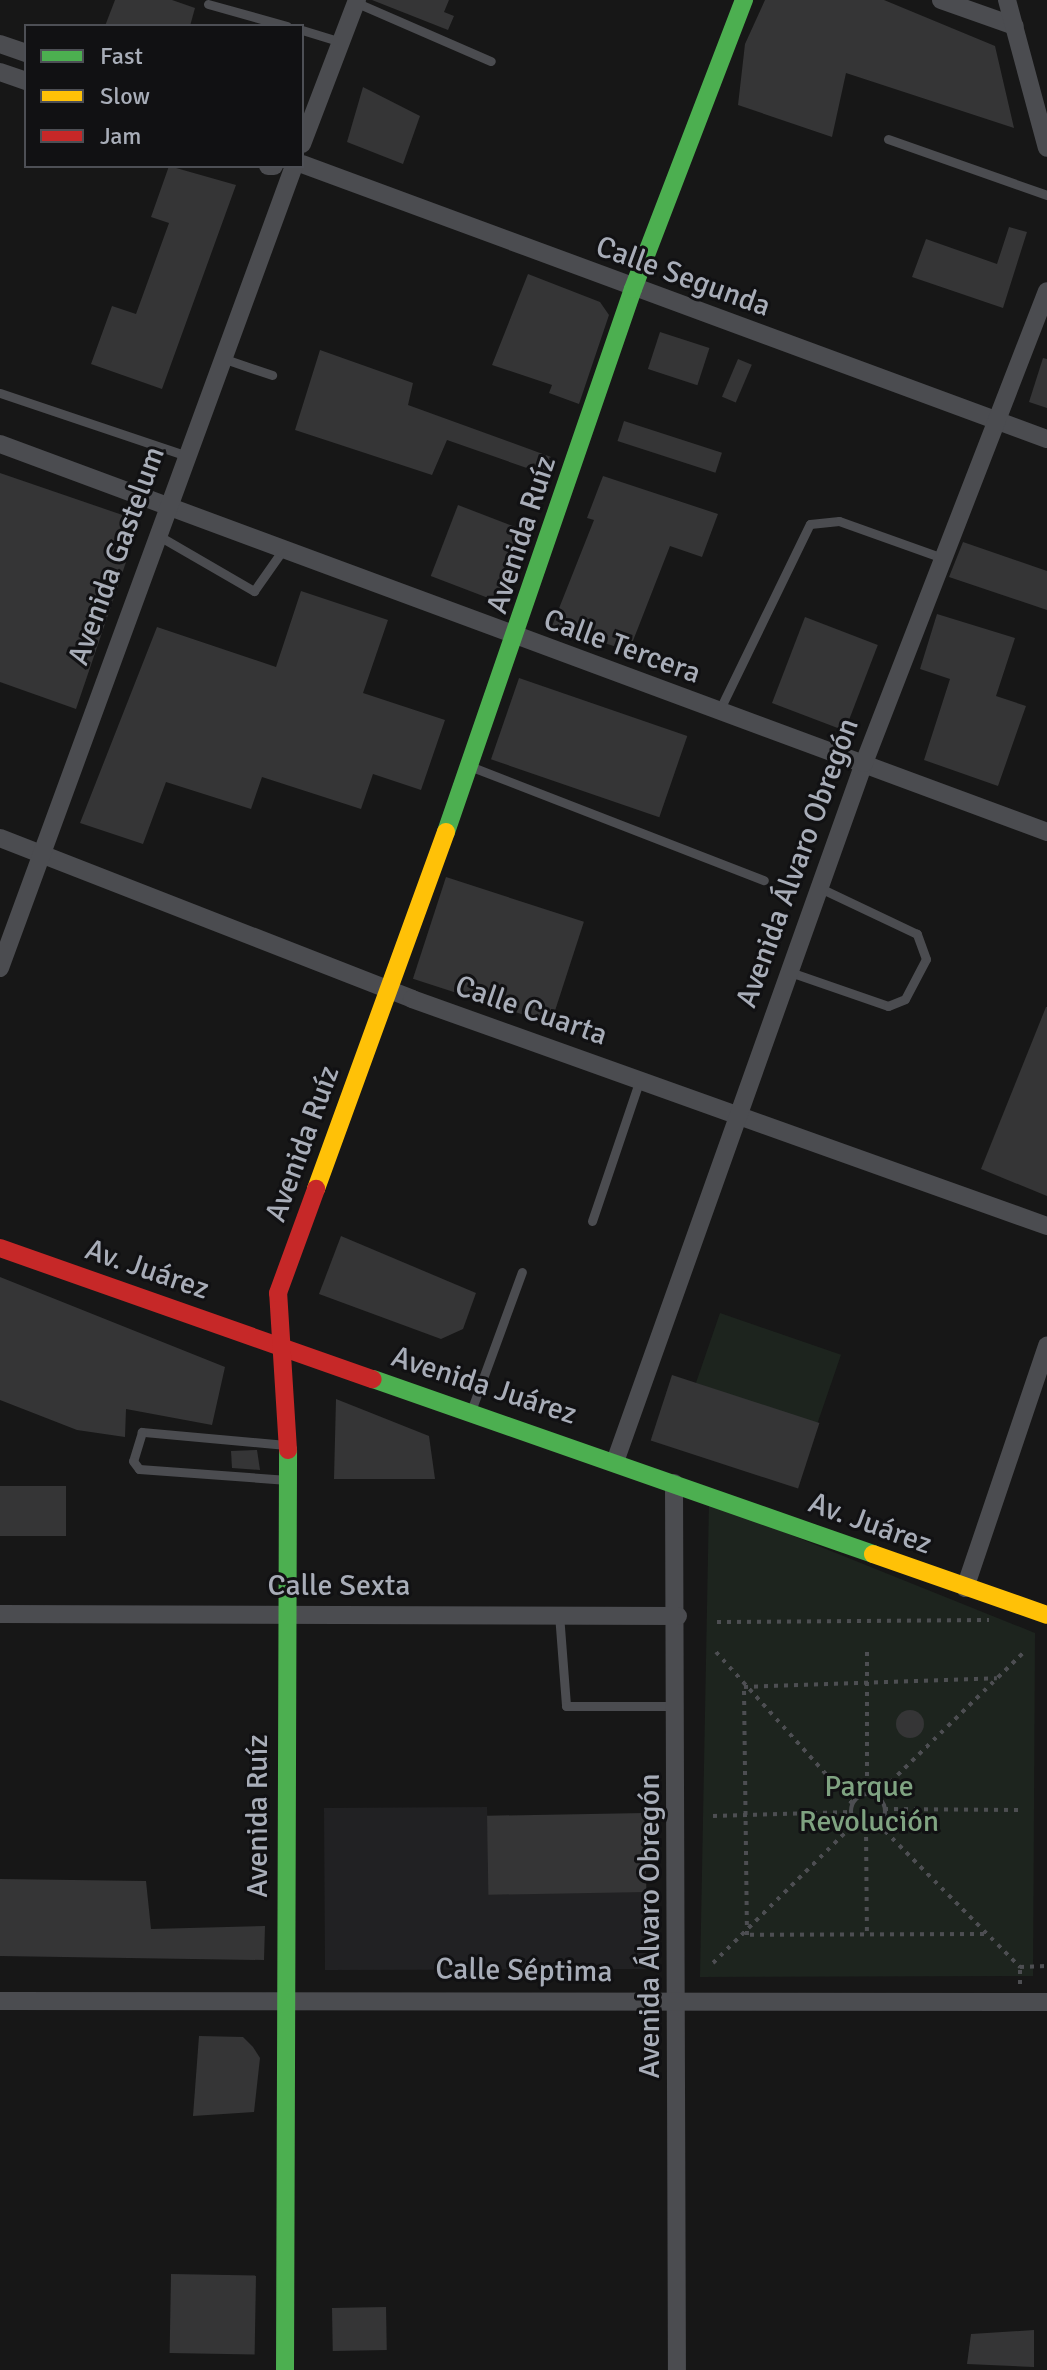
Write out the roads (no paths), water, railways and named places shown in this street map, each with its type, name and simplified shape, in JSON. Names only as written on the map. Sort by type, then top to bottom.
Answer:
[{"type":"street","name":"Avenida Ruíz","points":[[285,2370],[288,1480],[276,1344],[278,1293],[517,639],[633,289],[744,0]]},
{"type":"street","points":[[941,0],[1015,26]]},
{"type":"street","points":[[1007,0],[1047,148]]},
{"type":"street","points":[[304,139],[355,1]]},
{"type":"street","points":[[0,44],[24,52]]},
{"type":"street","points":[[0,72],[24,80]]},
{"type":"street","name":"Calle Segunda","points":[[304,165],[633,289],[1047,439]]},
{"type":"street","name":"Avenida Gastelum","points":[[0,968],[165,505],[293,168]]},
{"type":"street","name":"Avenida Álvaro Obregón","points":[[616,1459],[787,971],[992,419],[1047,291]]},
{"type":"street","name":"Calle Tercera","points":[[0,444],[517,639],[1047,832]]},
{"type":"street","name":"Calle Cuarta","points":[[0,838],[390,990],[1047,1226]]},
{"type":"street","name":"Av. Juárez","points":[[0,1248],[276,1344]]},
{"type":"street","name":"Avenida Juárez","points":[[276,1344],[616,1459],[674,1483]]},
{"type":"street","points":[[965,1588],[1047,1346]]},
{"type":"street","name":"Avenida Álvaro Obregón","points":[[674,1483],[679,1706],[677,2370]]},
{"type":"street","name":"Av. Juárez","points":[[674,1483],[1047,1615]]},
{"type":"street","name":"Calle Sexta","points":[[0,1614],[678,1616]]},
{"type":"street","name":"Calle Séptima","points":[[0,2001],[285,1997],[1047,2002]]},
{"type":"lane","points":[[355,1],[491,61]]},
{"type":"lane","points":[[208,4],[280,24]]},
{"type":"lane","points":[[304,31],[341,42]]},
{"type":"lane","points":[[888,139],[1047,195]]},
{"type":"lane","points":[[221,358],[272,375]]},
{"type":"lane","points":[[0,393],[184,455]]},
{"type":"lane","points":[[719,711],[810,524],[839,521],[940,557]]},
{"type":"lane","points":[[155,533],[254,591],[282,551]]},
{"type":"lane","points":[[471,766],[764,880]]},
{"type":"lane","points":[[787,971],[888,1006],[905,999],[926,959],[917,934],[818,887]]},
{"type":"lane","points":[[592,1221],[640,1079]]},
{"type":"lane","points":[[470,1412],[522,1272]]},
{"type":"lane","points":[[287,1446],[142,1432],[133,1461],[139,1469],[288,1480]]},
{"type":"lane","points":[[559,1614],[566,1706],[679,1706]]},
{"type":"park label","name":"Parque Revolución","points":[[869,1804]]}]
